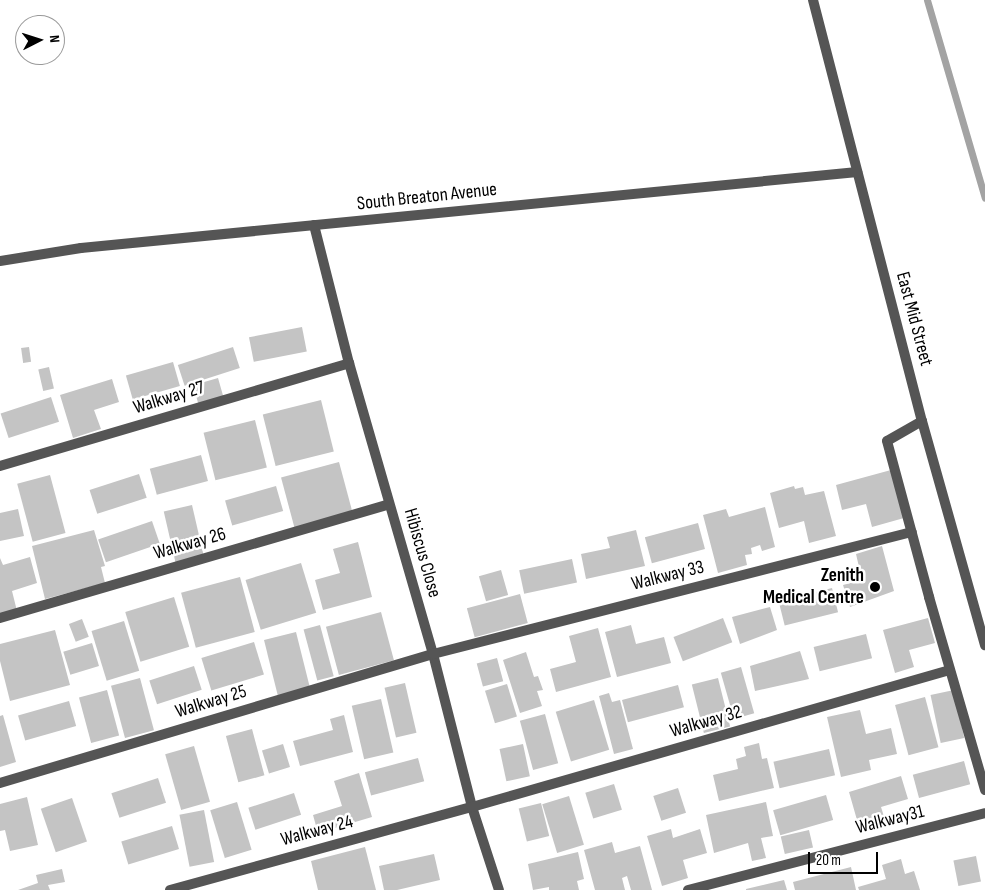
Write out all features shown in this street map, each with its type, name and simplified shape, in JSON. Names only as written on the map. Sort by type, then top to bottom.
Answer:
[{"type":"street","name":"East Mid Street","points":[[813,0],[922,421],[985,645]]},
{"type":"street","name":"South Breaton Avenue","points":[[0,261],[81,248],[857,172]]},
{"type":"street","name":"Hibiscus Close","points":[[314,225],[349,363],[432,654],[472,807],[499,890]]},
{"type":"street","name":"Walkway 27","points":[[0,466],[349,363]]},
{"type":"street","points":[[922,421],[887,441],[985,790]]},
{"type":"street","name":"Walkway 26","points":[[0,618],[390,504]]},
{"type":"street","name":"Walkway 33","points":[[432,654],[912,532]]},
{"type":"street","name":"Walkway 25","points":[[0,783],[432,654]]},
{"type":"street","name":"Walkway 32","points":[[472,807],[950,670]]},
{"type":"street","name":"Walkway 24","points":[[170,890],[472,807]]},
{"type":"street","name":"Walkway31","points":[[688,890],[985,814]]},
{"type":"building","points":[[302,327],[307,352],[254,362],[249,337]]},
{"type":"building","points":[[29,347],[31,362],[23,363],[21,348]]},
{"type":"building","points":[[233,347],[240,368],[185,386],[178,365]]},
{"type":"building","points":[[173,362],[180,386],[133,400],[126,376]]},
{"type":"building","points":[[49,367],[54,388],[43,391],[38,369]]},
{"type":"building","points":[[218,378],[223,396],[198,403],[193,385]]},
{"type":"building","points":[[112,379],[119,402],[94,410],[101,429],[73,438],[60,395]]},
{"type":"building","points":[[51,397],[59,422],[9,438],[1,413]]},
{"type":"building","points":[[321,400],[334,451],[276,466],[263,415]]},
{"type":"building","points":[[255,420],[267,468],[215,480],[204,433]]},
{"type":"building","points":[[201,455],[208,481],[157,495],[150,469]]},
{"type":"building","points":[[339,462],[353,513],[295,529],[281,478]]},
{"type":"building","points":[[891,470],[904,518],[872,527],[866,504],[842,510],[836,485]]},
{"type":"building","points":[[139,474],[147,498],[97,514],[90,490]]},
{"type":"building","points":[[50,475],[66,533],[33,542],[17,484]]},
{"type":"building","points":[[276,486],[283,511],[232,526],[225,501]]},
{"type":"building","points":[[794,486],[795,489],[803,487],[805,495],[824,491],[836,536],[809,543],[804,521],[779,528],[770,493]]},
{"type":"building","points":[[192,505],[204,556],[175,562],[164,512]]},
{"type":"building","points":[[765,507],[775,547],[762,551],[760,545],[751,548],[752,554],[745,555],[747,565],[718,573],[703,515],[726,509],[729,517]]},
{"type":"building","points":[[18,509],[24,536],[0,541],[0,513]]},
{"type":"building","points":[[152,521],[160,544],[106,562],[98,540]]},
{"type":"building","points":[[698,523],[705,549],[652,563],[645,537]]},
{"type":"building","points":[[94,530],[105,566],[101,567],[105,583],[45,599],[32,546]]},
{"type":"building","points":[[636,530],[645,566],[586,579],[581,554],[610,548],[607,537]]},
{"type":"building","points":[[358,542],[372,597],[323,610],[315,580],[340,573],[333,549]]},
{"type":"building","points":[[882,546],[894,591],[850,607],[843,585],[862,580],[856,554]]},
{"type":"building","points":[[30,557],[37,583],[12,591],[17,611],[0,616],[0,558],[3,565]]},
{"type":"building","points":[[572,559],[577,582],[524,594],[519,570]]},
{"type":"building","points":[[301,563],[316,613],[261,630],[246,580]]},
{"type":"building","points":[[501,570],[508,595],[486,601],[479,576]]},
{"type":"building","points":[[240,577],[255,632],[196,648],[181,593]]},
{"type":"building","points":[[832,588],[838,612],[785,626],[779,601]]},
{"type":"building","points":[[520,594],[528,623],[475,637],[467,608]]},
{"type":"building","points":[[174,597],[189,647],[140,662],[125,612]]},
{"type":"building","points":[[770,607],[777,630],[740,644],[732,617]]},
{"type":"building","points":[[381,612],[394,660],[339,675],[326,627]]},
{"type":"building","points":[[723,618],[732,642],[683,661],[674,637]]},
{"type":"building","points":[[928,618],[935,643],[909,650],[914,667],[895,673],[883,630]]},
{"type":"building","points":[[82,619],[89,637],[76,642],[69,624]]},
{"type":"building","points":[[124,621],[139,671],[107,681],[91,631]]},
{"type":"building","points":[[320,625],[334,676],[317,681],[304,629]]},
{"type":"building","points":[[631,625],[636,644],[664,637],[671,663],[617,677],[605,632]]},
{"type":"building","points":[[598,628],[611,677],[556,692],[550,669],[576,662],[569,636]]},
{"type":"building","points":[[55,630],[70,685],[10,701],[0,661],[0,644]]},
{"type":"building","points":[[296,632],[310,688],[278,696],[264,640]]},
{"type":"building","points":[[866,634],[872,658],[820,671],[814,647]]},
{"type":"building","points":[[254,642],[264,675],[211,691],[201,658]]},
{"type":"building","points":[[92,643],[99,666],[70,675],[63,652]]},
{"type":"building","points":[[800,651],[809,679],[755,691],[750,666]]},
{"type":"building","points":[[526,652],[534,677],[538,676],[543,690],[537,691],[542,706],[520,713],[503,660]]},
{"type":"building","points":[[497,658],[503,681],[483,687],[477,663]]},
{"type":"building","points":[[194,666],[202,690],[157,704],[149,681]]},
{"type":"building","points":[[741,667],[754,713],[734,719],[721,673]]},
{"type":"building","points":[[140,678],[154,730],[125,738],[111,686]]},
{"type":"building","points":[[718,678],[730,727],[704,733],[692,685]]},
{"type":"building","points":[[405,683],[416,733],[396,737],[385,688]]},
{"type":"building","points":[[507,684],[517,717],[495,723],[485,691]]},
{"type":"building","points":[[678,685],[684,707],[628,722],[622,700]]},
{"type":"building","points":[[107,690],[119,735],[91,743],[79,698]]},
{"type":"building","points":[[954,690],[964,738],[941,743],[931,695]]},
{"type":"building","points":[[609,693],[612,702],[620,700],[633,749],[614,754],[599,696]]},
{"type":"building","points":[[925,697],[938,747],[909,755],[895,705]]},
{"type":"building","points":[[381,699],[393,753],[364,759],[352,706]]},
{"type":"building","points":[[594,700],[609,750],[571,761],[556,712]]},
{"type":"building","points":[[69,701],[76,726],[25,741],[18,716]]},
{"type":"building","points":[[860,710],[866,734],[891,728],[897,754],[869,760],[871,770],[841,777],[827,717]]},
{"type":"building","points":[[545,714],[558,763],[533,770],[520,721]]},
{"type":"building","points":[[3,715],[16,762],[0,767],[0,716]]},
{"type":"building","points":[[344,715],[353,752],[300,766],[293,741],[333,730],[330,719]]},
{"type":"building","points":[[252,729],[264,775],[238,782],[226,736]]},
{"type":"building","points":[[759,743],[762,759],[767,758],[774,788],[719,801],[713,775],[738,769],[736,759],[746,756],[744,747]]},
{"type":"building","points":[[283,744],[290,767],[269,773],[262,750]]},
{"type":"building","points":[[523,744],[530,776],[506,781],[500,749]]},
{"type":"building","points":[[194,746],[210,802],[181,810],[165,754]]},
{"type":"building","points":[[829,749],[835,775],[780,788],[773,762]]},
{"type":"building","points":[[418,758],[424,781],[371,795],[365,772]]},
{"type":"building","points":[[964,761],[970,784],[919,798],[913,775]]},
{"type":"building","points":[[359,773],[372,817],[318,833],[313,815],[342,806],[334,781]]},
{"type":"building","points":[[901,776],[908,799],[881,807],[887,826],[861,834],[849,792]]},
{"type":"building","points":[[158,778],[166,803],[119,818],[111,793]]},
{"type":"building","points":[[614,784],[622,810],[593,819],[585,793]]},
{"type":"building","points":[[678,788],[686,813],[661,821],[653,796]]},
{"type":"building","points":[[294,793],[301,815],[255,830],[248,808]]},
{"type":"building","points":[[826,795],[833,820],[780,835],[773,810]]},
{"type":"building","points":[[569,796],[584,845],[557,853],[542,804]]},
{"type":"building","points":[[27,797],[38,845],[10,851],[5,830],[0,831],[0,804]]},
{"type":"building","points":[[72,798],[87,841],[56,852],[41,809]]},
{"type":"building","points":[[237,802],[252,850],[225,858],[210,810]]},
{"type":"building","points":[[766,802],[773,836],[761,838],[766,858],[752,861],[748,843],[714,853],[706,815]]},
{"type":"building","points":[[541,803],[549,836],[527,842],[519,809]]},
{"type":"building","points":[[204,810],[214,862],[190,867],[179,815]]},
{"type":"building","points":[[172,826],[179,849],[128,864],[121,841]]},
{"type":"building","points":[[671,829],[673,838],[700,829],[707,853],[683,860],[688,878],[662,886],[647,836]]},
{"type":"building","points":[[809,830],[813,848],[785,854],[781,837]]},
{"type":"building","points":[[612,842],[615,853],[640,846],[652,890],[631,890],[627,876],[622,878],[625,890],[595,890],[584,850]]},
{"type":"building","points":[[365,847],[376,890],[318,890],[311,861]]},
{"type":"building","points":[[578,852],[584,879],[577,881],[579,890],[549,890],[549,887],[533,890],[528,864]]},
{"type":"building","points":[[434,854],[440,880],[397,890],[384,890],[379,866]]},
{"type":"building","points":[[976,856],[981,882],[958,886],[953,860]]},
{"type":"building","points":[[901,859],[905,874],[914,871],[920,890],[859,890],[858,887],[886,879],[882,865]]},
{"type":"building","points":[[851,867],[856,890],[795,890],[793,882]]},
{"type":"building","points":[[62,869],[65,882],[48,885],[50,890],[18,890],[38,883],[36,875]]},
{"type":"building","points":[[784,880],[787,890],[746,890],[746,889]]},
{"type":"waterway","points":[[927,0],[985,198]]},
{"type":"place","name":"Zenith Medical Centre","points":[[875,587]]}]
